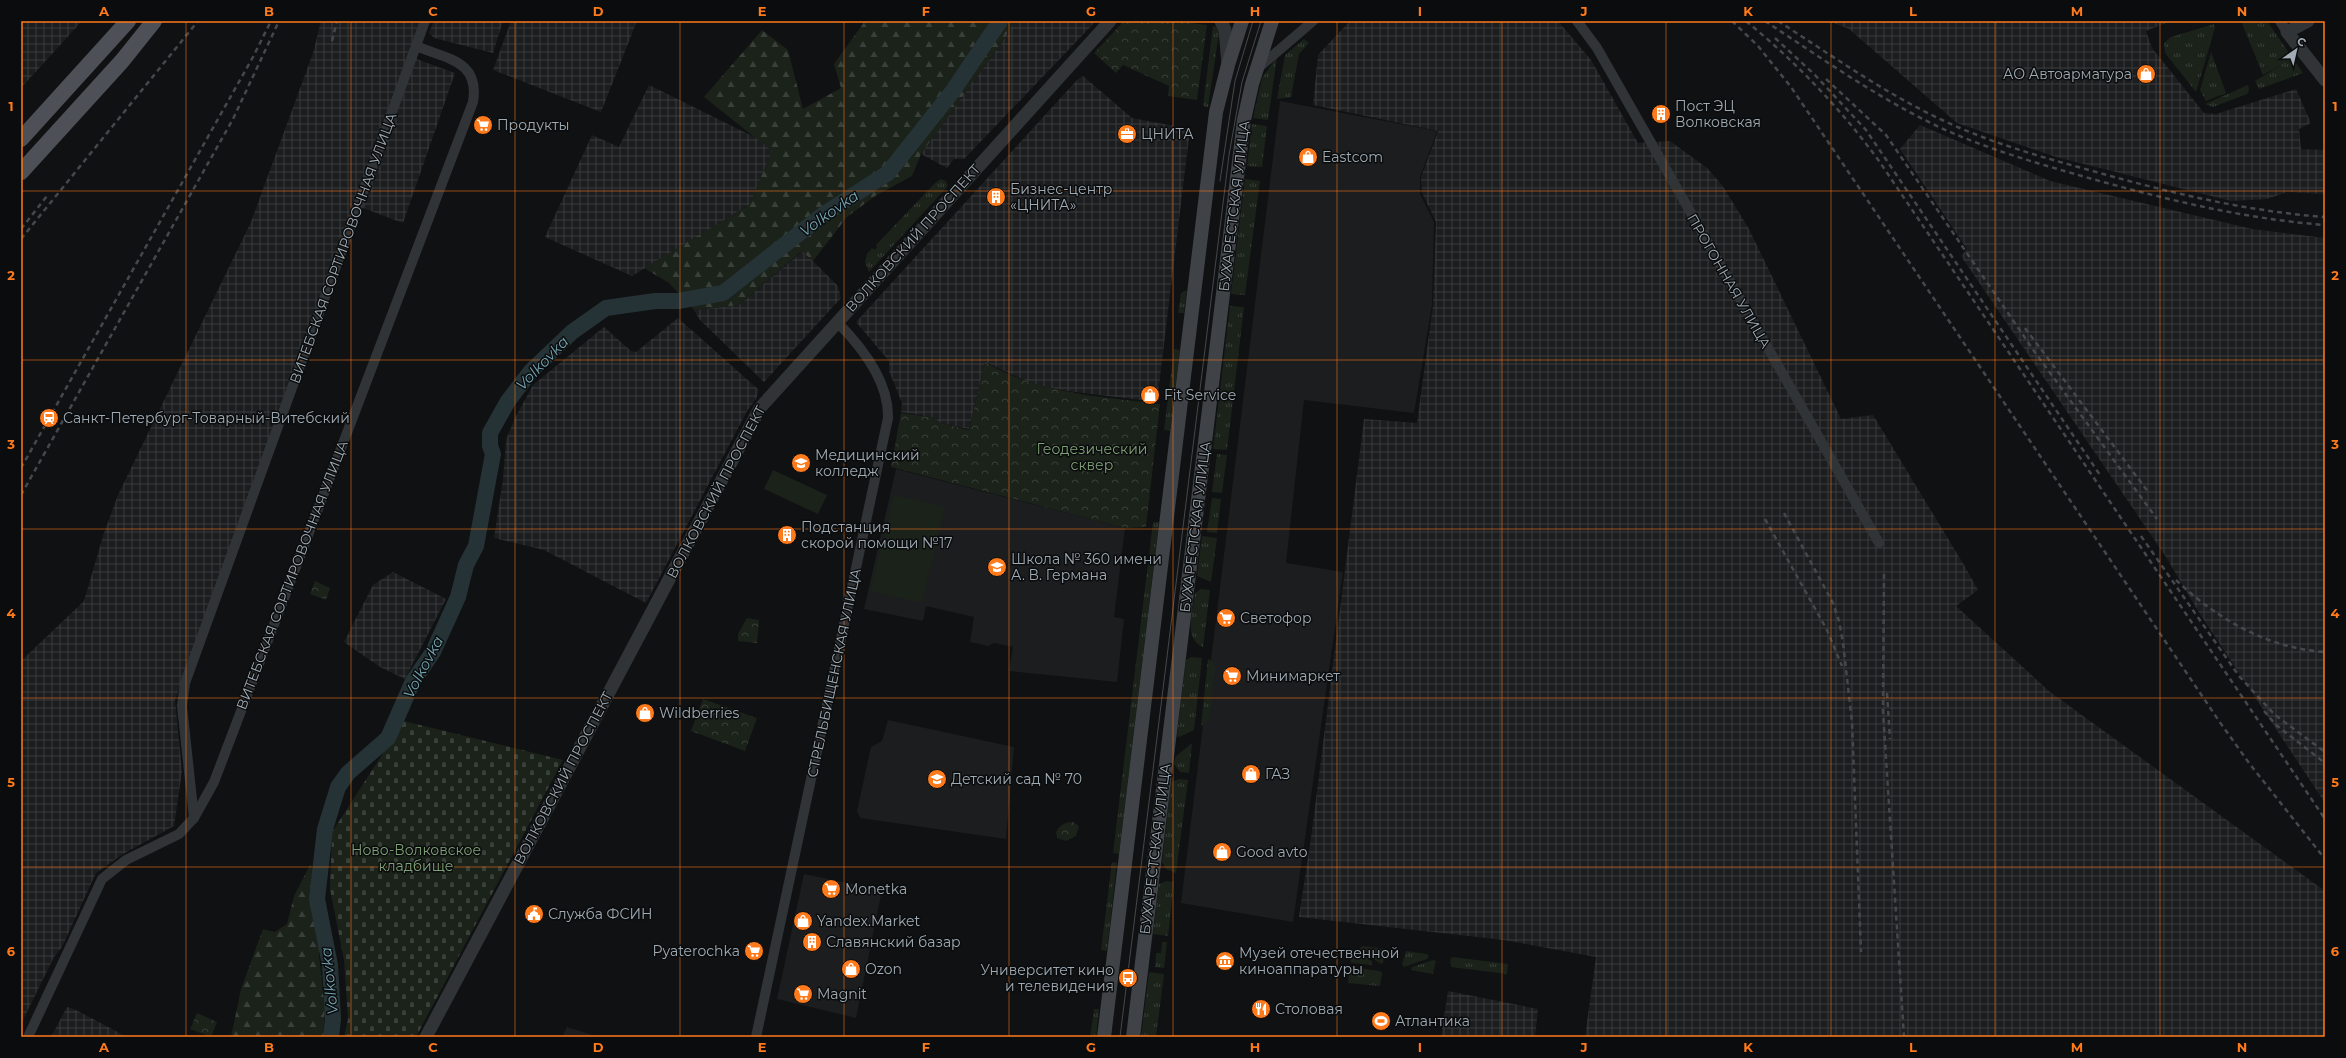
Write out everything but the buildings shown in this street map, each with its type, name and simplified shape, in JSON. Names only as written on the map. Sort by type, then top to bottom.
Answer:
[{"type":"main road","points":[[21,139],[128,21]]},
{"type":"main road","points":[[21,172],[122,61],[154,21]]},
{"type":"main road","name":"БУХАРЕСТСКАЯ УЛИЦА","points":[[1104,1037],[1216,112],[1228,65],[1242,21]]},
{"type":"main road","name":"БУХАРЕСТСКАЯ УЛИЦА","points":[[1133,1037],[1237,172],[1247,106],[1272,21]]},
{"type":"street","name":"ВИТЕБСКАЯ СОРТИРОВОЧНАЯ УЛИЦА","points":[[194,818],[182,706],[185,683],[425,21]]},
{"type":"street","name":"ВОЛКОВСКИЙ ПРОСПЕКТ","points":[[426,1037],[756,414],[767,399],[1110,21]]},
{"type":"street","points":[[1221,21],[1225,30],[1228,65]]},
{"type":"street","points":[[1257,69],[1313,21]]},
{"type":"street","name":"ПРОГОННАЯ УЛИЦА","points":[[1577,21],[1597,48],[1878,543]]},
{"type":"street","points":[[2308,21],[2284,26],[2325,80]]},
{"type":"street","name":"ВИТЕБСКАЯ СОРТИРОВОЧНАЯ УЛИЦА","points":[[28,1037],[102,879],[126,860],[179,834],[194,818],[214,782],[473,102],[474,82],[468,69],[461,64],[416,46]]},
{"type":"street","name":"СТРЕЛЬБИЩЕНСКАЯ УЛИЦА","points":[[756,1037],[888,418],[887,405],[874,366],[837,322]]},
{"type":"shaded area","points":[[21,21],[82,21],[21,88]]},
{"type":"shaded area","points":[[321,21],[420,21],[408,56],[455,73],[403,223],[355,205],[252,493],[175,700],[182,771],[174,826],[123,854],[96,873],[62,947],[54,957],[21,1024],[21,661],[84,601],[103,536],[118,495],[251,222],[313,53]]},
{"type":"shaded area","points":[[434,21],[503,21],[493,53],[434,38],[429,33]]},
{"type":"shaded area","points":[[511,21],[637,21],[601,112],[493,70]]},
{"type":"shaded area","points":[[1015,21],[1096,21],[964,159],[954,159],[947,168],[921,154],[1000,45]]},
{"type":"shaded area","points":[[1350,21],[1558,21],[1591,60],[1638,143],[1670,141],[1707,168],[1722,185],[1749,229],[1841,419],[1873,415],[1964,565],[1978,590],[1956,606],[2050,692],[2325,891],[2325,1037],[1585,1037],[1596,957],[1504,940],[1299,917],[1312,831],[1364,419],[1417,423],[1433,305],[1436,222],[1422,193],[1421,177],[1438,131],[1313,105],[1318,55]]},
{"type":"shaded area","points":[[1829,21],[2171,21],[2146,31],[2152,48],[2204,113],[2216,114],[2296,89],[2311,123],[2299,129],[2301,149],[2325,150],[2325,194],[2287,192],[2267,199],[2231,201],[2056,157],[1957,123],[1849,29]]},
{"type":"shaded area","points":[[1083,76],[1132,118],[1190,129],[1157,402],[1067,391],[1033,384],[985,362],[969,429],[936,422],[937,418],[901,412],[902,403],[889,371],[889,361],[856,322],[1078,79]]},
{"type":"shaded area","points":[[649,85],[793,156],[749,205],[632,276],[545,237],[592,135],[619,147]]},
{"type":"shaded area","points":[[1280,101],[1437,131],[1420,177],[1420,194],[1434,222],[1432,305],[1414,413],[1304,400],[1286,563],[1343,572],[1293,922],[1181,903]]},
{"type":"shaded area","points":[[1920,125],[2050,181],[2252,229],[2325,238],[2325,803],[2198,611],[2166,557],[1961,256],[1967,249],[1900,149]]},
{"type":"shaded area","points":[[803,251],[838,286],[841,298],[764,382],[699,319],[694,310],[739,305]]},
{"type":"shaded area","points":[[678,318],[759,390],[756,399],[747,411],[646,603],[544,550],[494,538],[503,479],[506,440],[515,418],[533,385],[604,327],[631,351],[636,352]]},
{"type":"shaded area","name":"Школа № 360 имени А. В. Германа","points":[[896,469],[1125,528],[1114,617],[1124,619],[1117,682],[1009,671],[1013,647],[994,643],[988,646],[970,642],[974,617],[926,606],[923,621],[864,609]]},
{"type":"shaded area","points":[[393,572],[446,599],[405,679],[380,667],[344,642],[373,585]]},
{"type":"shaded area","name":"Детский сад № 70","points":[[888,720],[1014,747],[1006,839],[860,818],[857,811],[871,747],[882,741]]},
{"type":"shaded area","points":[[804,874],[882,890],[856,1018],[777,999]]},
{"type":"shaded area","points":[[1448,991],[1538,1009],[1535,1037],[1441,1037]]},
{"type":"shaded area","points":[[67,1007],[74,1009],[127,1037],[51,1037]]},
{"type":"shaded area","points":[[567,1027],[599,1037],[562,1037]]},
{"type":"green space","points":[[865,21],[1015,21],[1000,45],[921,154],[912,176],[875,196],[847,217],[813,261],[802,251],[739,305],[694,310],[669,283],[644,268],[749,205],[772,151],[704,97],[762,30],[788,50],[803,109],[841,88],[834,64]]},
{"type":"green space","points":[[1124,21],[1177,21],[1207,25],[1197,100],[1168,96],[1169,86],[1123,65],[1116,73],[1094,53]]},
{"type":"green space","points":[[2241,21],[2267,21],[2303,73],[2259,89],[2255,81],[2283,64],[2263,75]]},
{"type":"green space","points":[[2214,24],[2215,28],[2196,92],[2165,53],[2164,43],[2171,37]]},
{"type":"green space","points":[[1213,26],[1217,27],[1219,33],[1208,107],[1203,106]]},
{"type":"green space","points":[[1304,39],[1309,43],[1299,54],[1291,97],[1277,99],[1285,55]]},
{"type":"green space","points":[[2211,52],[2226,93],[2206,101],[2200,90]]},
{"type":"green space","points":[[1277,57],[1268,120],[1253,118],[1262,78]]},
{"type":"green space","points":[[2248,85],[2249,90],[2247,94],[2213,107],[2205,104]]},
{"type":"green space","points":[[1252,124],[1267,126],[1262,167],[1247,166]]},
{"type":"green space","points":[[941,179],[946,181],[948,186],[869,272],[865,262],[867,254],[872,248],[875,250],[877,247],[876,245],[935,183]]},
{"type":"green space","points":[[1245,179],[1260,181],[1245,295],[1231,294]]},
{"type":"green space","points":[[1187,290],[1184,313],[1178,313],[1181,293]]},
{"type":"green space","points":[[1230,306],[1244,307],[1227,450],[1213,449]]},
{"type":"green space","points":[[1174,349],[1180,350],[1170,431],[1164,430]]},
{"type":"green space","name":"Геодезический сквер","points":[[985,362],[1005,373],[1048,387],[1092,396],[1160,404],[1146,527],[1125,528],[891,467],[901,413],[937,418],[936,422],[969,430]]},
{"type":"green space","points":[[1217,454],[1227,455],[1222,493],[1212,492]]},
{"type":"green space","points":[[773,470],[827,495],[818,514],[764,489]]},
{"type":"green space","points":[[894,495],[945,507],[922,603],[870,591]]},
{"type":"green space","points":[[1212,498],[1221,499],[1217,533],[1207,532]]},
{"type":"green space","points":[[1153,522],[1159,522],[1119,854],[1113,853]]},
{"type":"green space","points":[[1202,536],[1217,538],[1211,582],[1197,576]]},
{"type":"green space","points":[[315,581],[330,588],[326,600],[310,594]]},
{"type":"green space","points":[[1201,589],[1210,590],[1203,647],[1193,638],[1191,631],[1191,615],[1195,593]]},
{"type":"green space","points":[[747,618],[759,620],[757,643],[738,641],[738,634]]},
{"type":"green space","points":[[1191,657],[1202,658],[1194,730],[1179,737],[1177,736],[1186,660]]},
{"type":"green space","points":[[1208,659],[1213,662],[1215,667],[1210,713],[1208,720],[1201,726]]},
{"type":"green space","points":[[703,699],[757,718],[745,751],[691,731]]},
{"type":"green space","name":"Ново-Волковское кладбище","points":[[404,721],[563,760],[416,1037],[344,1037],[348,1019],[344,960],[330,889],[332,832]]},
{"type":"green space","points":[[1192,743],[1189,773],[1180,772],[1174,764],[1175,757]]},
{"type":"green space","points":[[1179,779],[1188,780],[1176,873],[1166,869],[1162,862],[1171,782]]},
{"type":"green space","points":[[1073,822],[1079,826],[1076,836],[1066,841],[1057,838],[1056,832],[1059,827],[1065,823]]},
{"type":"green space","points":[[1112,862],[1117,863],[1107,951],[1101,950]]},
{"type":"green space","points":[[310,865],[320,881],[319,955],[325,1009],[323,1037],[231,1037],[241,989],[263,929],[275,932],[287,924],[294,896]]},
{"type":"green space","points":[[1166,881],[1174,882],[1168,936],[1153,934],[1159,884]]},
{"type":"green space","points":[[1162,942],[1167,942],[1164,968],[1155,967],[1156,953],[1161,953]]},
{"type":"green space","points":[[1363,946],[1385,949],[1383,963],[1381,964],[1361,951],[1360,948]]},
{"type":"green space","points":[[1353,949],[1372,961],[1372,965],[1351,963],[1350,959]]},
{"type":"green space","points":[[1406,951],[1427,954],[1429,956],[1427,959],[1404,967],[1402,964]]},
{"type":"green space","points":[[1453,957],[1508,964],[1507,974],[1451,967],[1450,959]]},
{"type":"green space","points":[[1433,960],[1436,961],[1433,974],[1411,970],[1412,967]]},
{"type":"green space","points":[[1351,967],[1380,971],[1382,973],[1380,986],[1348,983],[1349,969]]},
{"type":"green space","points":[[1149,972],[1164,974],[1156,1037],[1141,1037]]},
{"type":"green space","points":[[1094,1009],[1099,1009],[1096,1037],[1090,1037]]},
{"type":"green space","points":[[197,1013],[217,1022],[211,1037],[190,1029]]},
{"type":"waterway","name":"Volkovka","points":[[331,1037],[333,1019],[330,965],[317,899],[325,829],[338,787],[348,773],[388,738],[413,681],[433,652],[458,597],[466,565],[476,546],[493,454],[490,446],[490,433],[508,401],[531,371],[572,332],[606,308],[655,301],[678,301],[723,293],[824,214],[888,173],[952,92],[1000,21]]},
{"type":"tram line","points":[[1220,181],[1235,81],[1253,21]]},
{"type":"tram line","points":[[1120,1037],[1229,155],[1242,82],[1261,21]]},
{"type":"railway","points":[[21,239],[198,21]]},
{"type":"railway","points":[[21,468],[253,57],[271,21]]},
{"type":"railway","points":[[21,495],[233,119],[279,21]]},
{"type":"railway","points":[[332,41],[337,21]]},
{"type":"railway","points":[[1732,21],[1758,46],[1791,87],[2219,721],[2249,763],[2325,859]]},
{"type":"railway","points":[[1746,21],[1783,53],[1817,87],[1849,123],[1879,161],[2325,819]]},
{"type":"railway","points":[[1765,21],[1850,77],[1916,116],[1977,143],[2056,169],[2181,202],[2238,214],[2325,225]]},
{"type":"railway","points":[[1778,21],[1898,97],[1940,119],[1995,142],[2070,165],[2206,200],[2265,210],[2325,217]]},
{"type":"railway","points":[[1775,38],[1815,75],[1866,130],[2100,475]]},
{"type":"railway","points":[[1826,79],[1886,135],[2034,351],[2157,519]]},
{"type":"railway","points":[[21,229],[47,196]]},
{"type":"railway","points":[[2025,328],[2149,493]]},
{"type":"railway","points":[[1784,513],[1833,603],[1839,621],[1843,643],[1852,722],[1861,952]]},
{"type":"railway","points":[[1765,519],[1827,630],[1842,666]]},
{"type":"railway","points":[[2141,536],[2239,676],[2275,715],[2325,752]]},
{"type":"railway","points":[[1884,574],[1883,712],[1904,1037]]},
{"type":"railway","points":[[2176,580],[2208,607],[2244,629],[2283,645],[2325,652]]},
{"type":"railway","points":[[1887,693],[1890,739]]},
{"type":"railway","points":[[2264,711],[2276,725],[2325,763]]},
{"type":"place","name":"АО Автоарматура","points":[[2146,74]]},
{"type":"place","name":"Пост ЭЦ Волковская","points":[[1661,114]]},
{"type":"place","name":"Продукты","points":[[483,125]]},
{"type":"place","name":"ЦНИТА","points":[[1127,134]]},
{"type":"place","name":"Eastcom","points":[[1308,157]]},
{"type":"place","name":"Бизнес-центр «ЦНИТА»","points":[[996,197]]},
{"type":"place","name":"Fit Service","points":[[1150,395]]},
{"type":"place","name":"Санкт-Петербург-Товарный-Витебский","points":[[49,418]]},
{"type":"place","name":"Медицинский колледж","points":[[801,463]]},
{"type":"place","name":"Подстанция скорой помощи №17","points":[[787,535]]},
{"type":"place","name":"Школа № 360 имени А. В. Германа","points":[[997,567]]},
{"type":"place","name":"Светофор","points":[[1226,618]]},
{"type":"place","name":"Минимаркет","points":[[1232,676]]},
{"type":"place","name":"Wildberries","points":[[645,713]]},
{"type":"place","name":"ГАЗ","points":[[1251,774]]},
{"type":"place","name":"Детский сад № 70","points":[[937,779]]},
{"type":"place","name":"Good avto","points":[[1222,852]]},
{"type":"place","name":"Monetka","points":[[831,889]]},
{"type":"place","name":"Служба ФСИН","points":[[534,914]]},
{"type":"place","name":"Yandex.Market","points":[[803,921]]},
{"type":"place","name":"Славянский базар","points":[[812,942]]},
{"type":"place","name":"Pyaterochka","points":[[754,951]]},
{"type":"place","name":"Музей отечественной киноаппаратуры","points":[[1225,961]]},
{"type":"place","name":"Ozon","points":[[851,969]]},
{"type":"place","name":"Университет кино и телевидения","points":[[1128,978]]},
{"type":"place","name":"Magnit","points":[[803,994]]},
{"type":"place","name":"Столовая","points":[[1261,1009]]},
{"type":"place","name":"Атлантика","points":[[1381,1021]]}]
